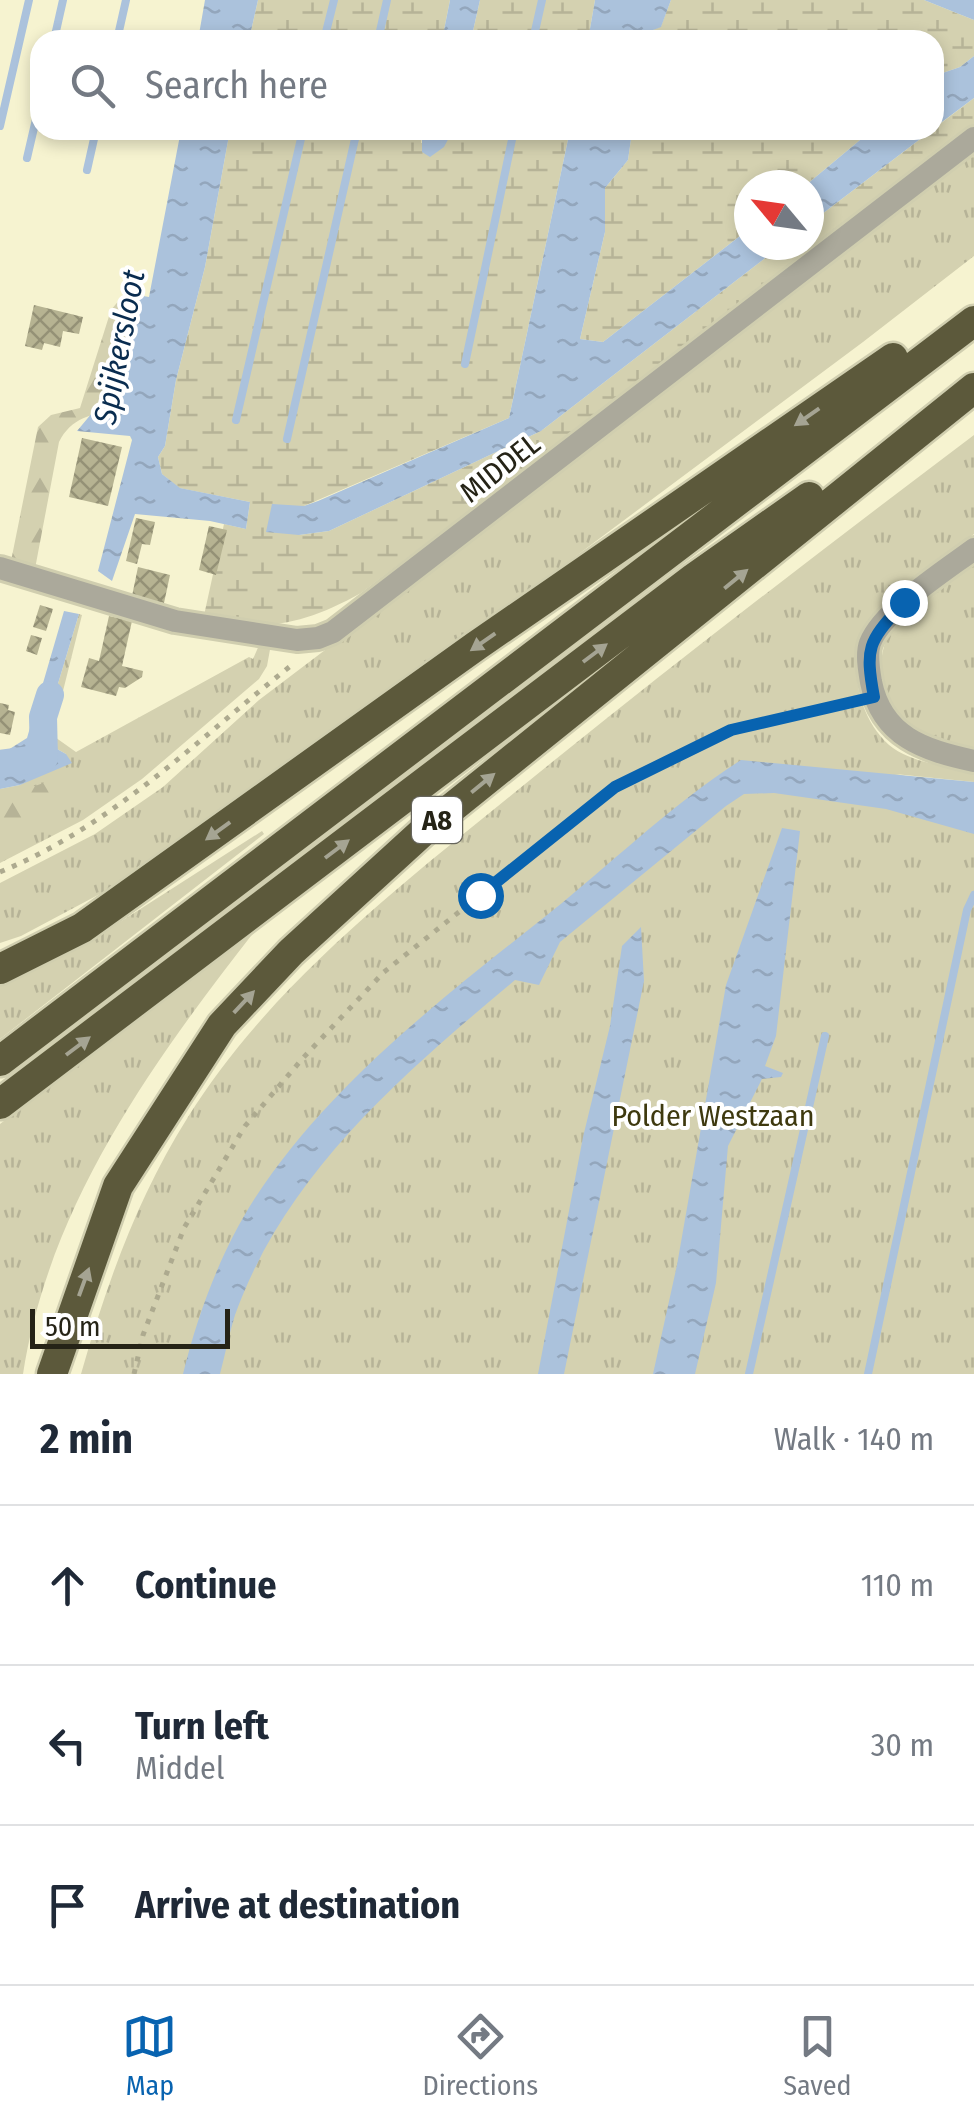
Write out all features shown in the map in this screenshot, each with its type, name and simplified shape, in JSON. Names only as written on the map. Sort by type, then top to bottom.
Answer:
[{"type":"highway","points":[[0,969],[82,928],[476,646],[974,302]]},
{"type":"highway","name":"A8","points":[[0,1062],[974,321]]},
{"type":"highway","name":"A8","points":[[0,1104],[694,578],[974,385]]},
{"type":"highway","name":"A8","points":[[52,1374],[118,1186],[222,1025],[279,964],[428,827],[974,385]]},
{"type":"street","name":"MIDDEL","points":[[333,632],[974,138]]},
{"type":"street","points":[[974,549],[904,602],[870,643],[868,668],[874,697],[886,722],[898,732],[948,755],[974,761]]},
{"type":"street","points":[[0,568],[175,621],[298,640],[333,632]]},
{"type":"path","points":[[0,872],[116,809],[333,632]]},
{"type":"path","points":[[134,1374],[143,1335],[184,1228],[246,1126],[384,972],[615,787],[731,730],[874,697]]},
{"type":"green space","points":[[258,0],[450,0],[444,30],[251,30]]},
{"type":"green space","points":[[480,0],[595,0],[590,30],[473,30]]},
{"type":"green space","points":[[671,0],[924,0],[974,20],[974,56],[944,73],[944,30],[653,30],[661,26]]},
{"type":"green space","points":[[974,98],[974,127],[824,241],[824,213],[919,140],[944,140],[944,121]]},
{"type":"green space","points":[[228,140],[568,140],[509,418],[304,506],[299,535],[329,531],[541,431],[763,260],[799,260],[361,593],[322,612],[285,623],[247,625],[203,620],[224,524],[246,529],[250,502],[179,488],[162,474],[158,457],[165,446],[176,380],[205,267]]},
{"type":"green space","points":[[631,140],[860,140],[824,170],[734,170],[734,241],[603,342],[580,339],[605,232],[605,188],[628,160]]},
{"type":"green space","points":[[974,147],[974,256],[454,647],[128,879],[21,936],[0,943],[0,883],[95,834],[163,787],[259,700],[597,444]]},
{"type":"green space","points":[[125,293],[117,325],[131,328],[118,411],[83,418],[64,434],[59,442],[34,574],[10,566],[38,427],[51,415],[80,408],[111,310]]},
{"type":"green space","name":"Polder Westzaan","points":[[974,435],[974,534],[887,600],[861,635],[856,672],[867,714],[893,748],[932,764],[974,772],[974,782],[895,774],[974,789],[974,1374],[81,1374],[125,1242],[170,1148],[221,1069],[296,982],[381,903],[571,747]]},
{"type":"green space","points":[[974,561],[974,755],[932,744],[896,721],[885,700],[881,660],[888,635],[902,616]]},
{"type":"green space","points":[[79,614],[82,615],[52,735],[76,752],[249,657],[253,659],[260,643],[271,644],[267,666],[259,679],[142,779],[83,820],[0,863],[0,789],[20,785],[66,754],[41,740]]},
{"type":"green space","points":[[61,777],[51,823],[0,828],[0,798]]},
{"type":"green space","points":[[262,831],[264,834],[0,1039],[0,983],[106,931]]},
{"type":"green space","points":[[269,913],[189,1018],[116,1128],[58,1247],[37,1309],[23,1374],[0,1374],[0,1124]]},
{"type":"water","points":[[205,0],[258,0],[251,30],[200,30]]},
{"type":"water","points":[[450,0],[480,0],[473,30],[444,30]]},
{"type":"water","points":[[595,0],[671,0],[661,27],[653,30],[590,30]]},
{"type":"water","points":[[924,0],[974,0],[974,20]]},
{"type":"water","points":[[974,56],[974,98],[944,120],[944,73]]},
{"type":"water","points":[[179,140],[228,140],[205,267],[176,380],[165,446],[158,457],[162,474],[180,488],[250,502],[246,529],[210,521],[135,514],[112,581],[98,571],[132,440],[130,436],[77,431],[92,413],[118,411],[131,329],[117,325],[125,293],[149,297]]},
{"type":"water","points":[[422,140],[448,140],[430,157],[422,152]]},
{"type":"water","points":[[568,140],[631,140],[628,160],[605,188],[605,232],[580,339],[603,342],[734,241],[734,260],[763,260],[541,431],[329,531],[299,535],[266,532],[272,504],[304,506],[509,418]]},
{"type":"water","points":[[860,140],[919,140],[824,213],[824,170]]},
{"type":"water","points":[[64,611],[79,614],[41,740],[66,754],[72,763],[20,785],[0,789],[0,755],[27,738]]},
{"type":"water","points":[[741,760],[974,782],[974,834],[886,809],[774,793],[744,794],[726,806],[560,942],[539,985],[515,980],[431,1052],[352,1130],[316,1171],[257,1264],[235,1315],[220,1374],[183,1374],[203,1305],[232,1239],[255,1198],[320,1114],[437,1004],[672,811]]},
{"type":"water","points":[[782,828],[800,831],[776,1036],[765,1066],[783,1073],[781,1077],[762,1079],[728,1146],[716,1283],[695,1374],[653,1374],[677,1265],[726,985]]},
{"type":"water","points":[[641,927],[644,981],[564,1374],[538,1374],[583,1137],[610,1026],[622,946]]},
{"type":"building","points":[[34,305],[83,317],[79,334],[63,331],[60,347],[44,343],[42,350],[25,346]]},
{"type":"building","points":[[82,438],[122,447],[108,506],[69,497]]},
{"type":"building","points":[[136,518],[155,522],[150,545],[142,544],[137,564],[126,561]]},
{"type":"building","points":[[209,526],[227,530],[216,575],[199,570]]},
{"type":"building","points":[[138,567],[170,575],[164,603],[132,596]]},
{"type":"building","points":[[40,605],[53,609],[46,631],[33,627]]},
{"type":"building","points":[[109,616],[132,621],[122,666],[143,671],[142,677],[125,688],[119,687],[116,696],[81,687],[89,658],[99,661]]},
{"type":"building","points":[[31,635],[42,638],[37,655],[26,651]]},
{"type":"building","points":[[0,703],[15,712],[10,735],[0,733]]},
{"type":"waterway","points":[[0,126],[29,0]]},
{"type":"waterway","points":[[56,30],[63,0]]},
{"type":"waterway","points":[[119,30],[126,0]]},
{"type":"waterway","points":[[326,30],[334,0]]},
{"type":"waterway","points":[[380,30],[387,0]]},
{"type":"waterway","points":[[535,30],[542,0]]},
{"type":"waterway","points":[[27,158],[31,140]]},
{"type":"waterway","points":[[87,170],[94,140]]},
{"type":"waterway","points":[[236,420],[301,140]]},
{"type":"waterway","points":[[287,439],[355,140]]},
{"type":"waterway","points":[[465,364],[512,140]]},
{"type":"waterway","points":[[0,764],[44,758],[43,717],[50,695]]},
{"type":"waterway","points":[[868,1374],[967,910],[974,895]]},
{"type":"waterway","points":[[749,1374],[825,1036]]},
{"type":"route","points":[[480,895],[615,787],[731,730],[874,697],[868,668],[870,643],[904,602]]},
{"type":"water label","name":"Spijkersloot","points":[[119,347]]}]
